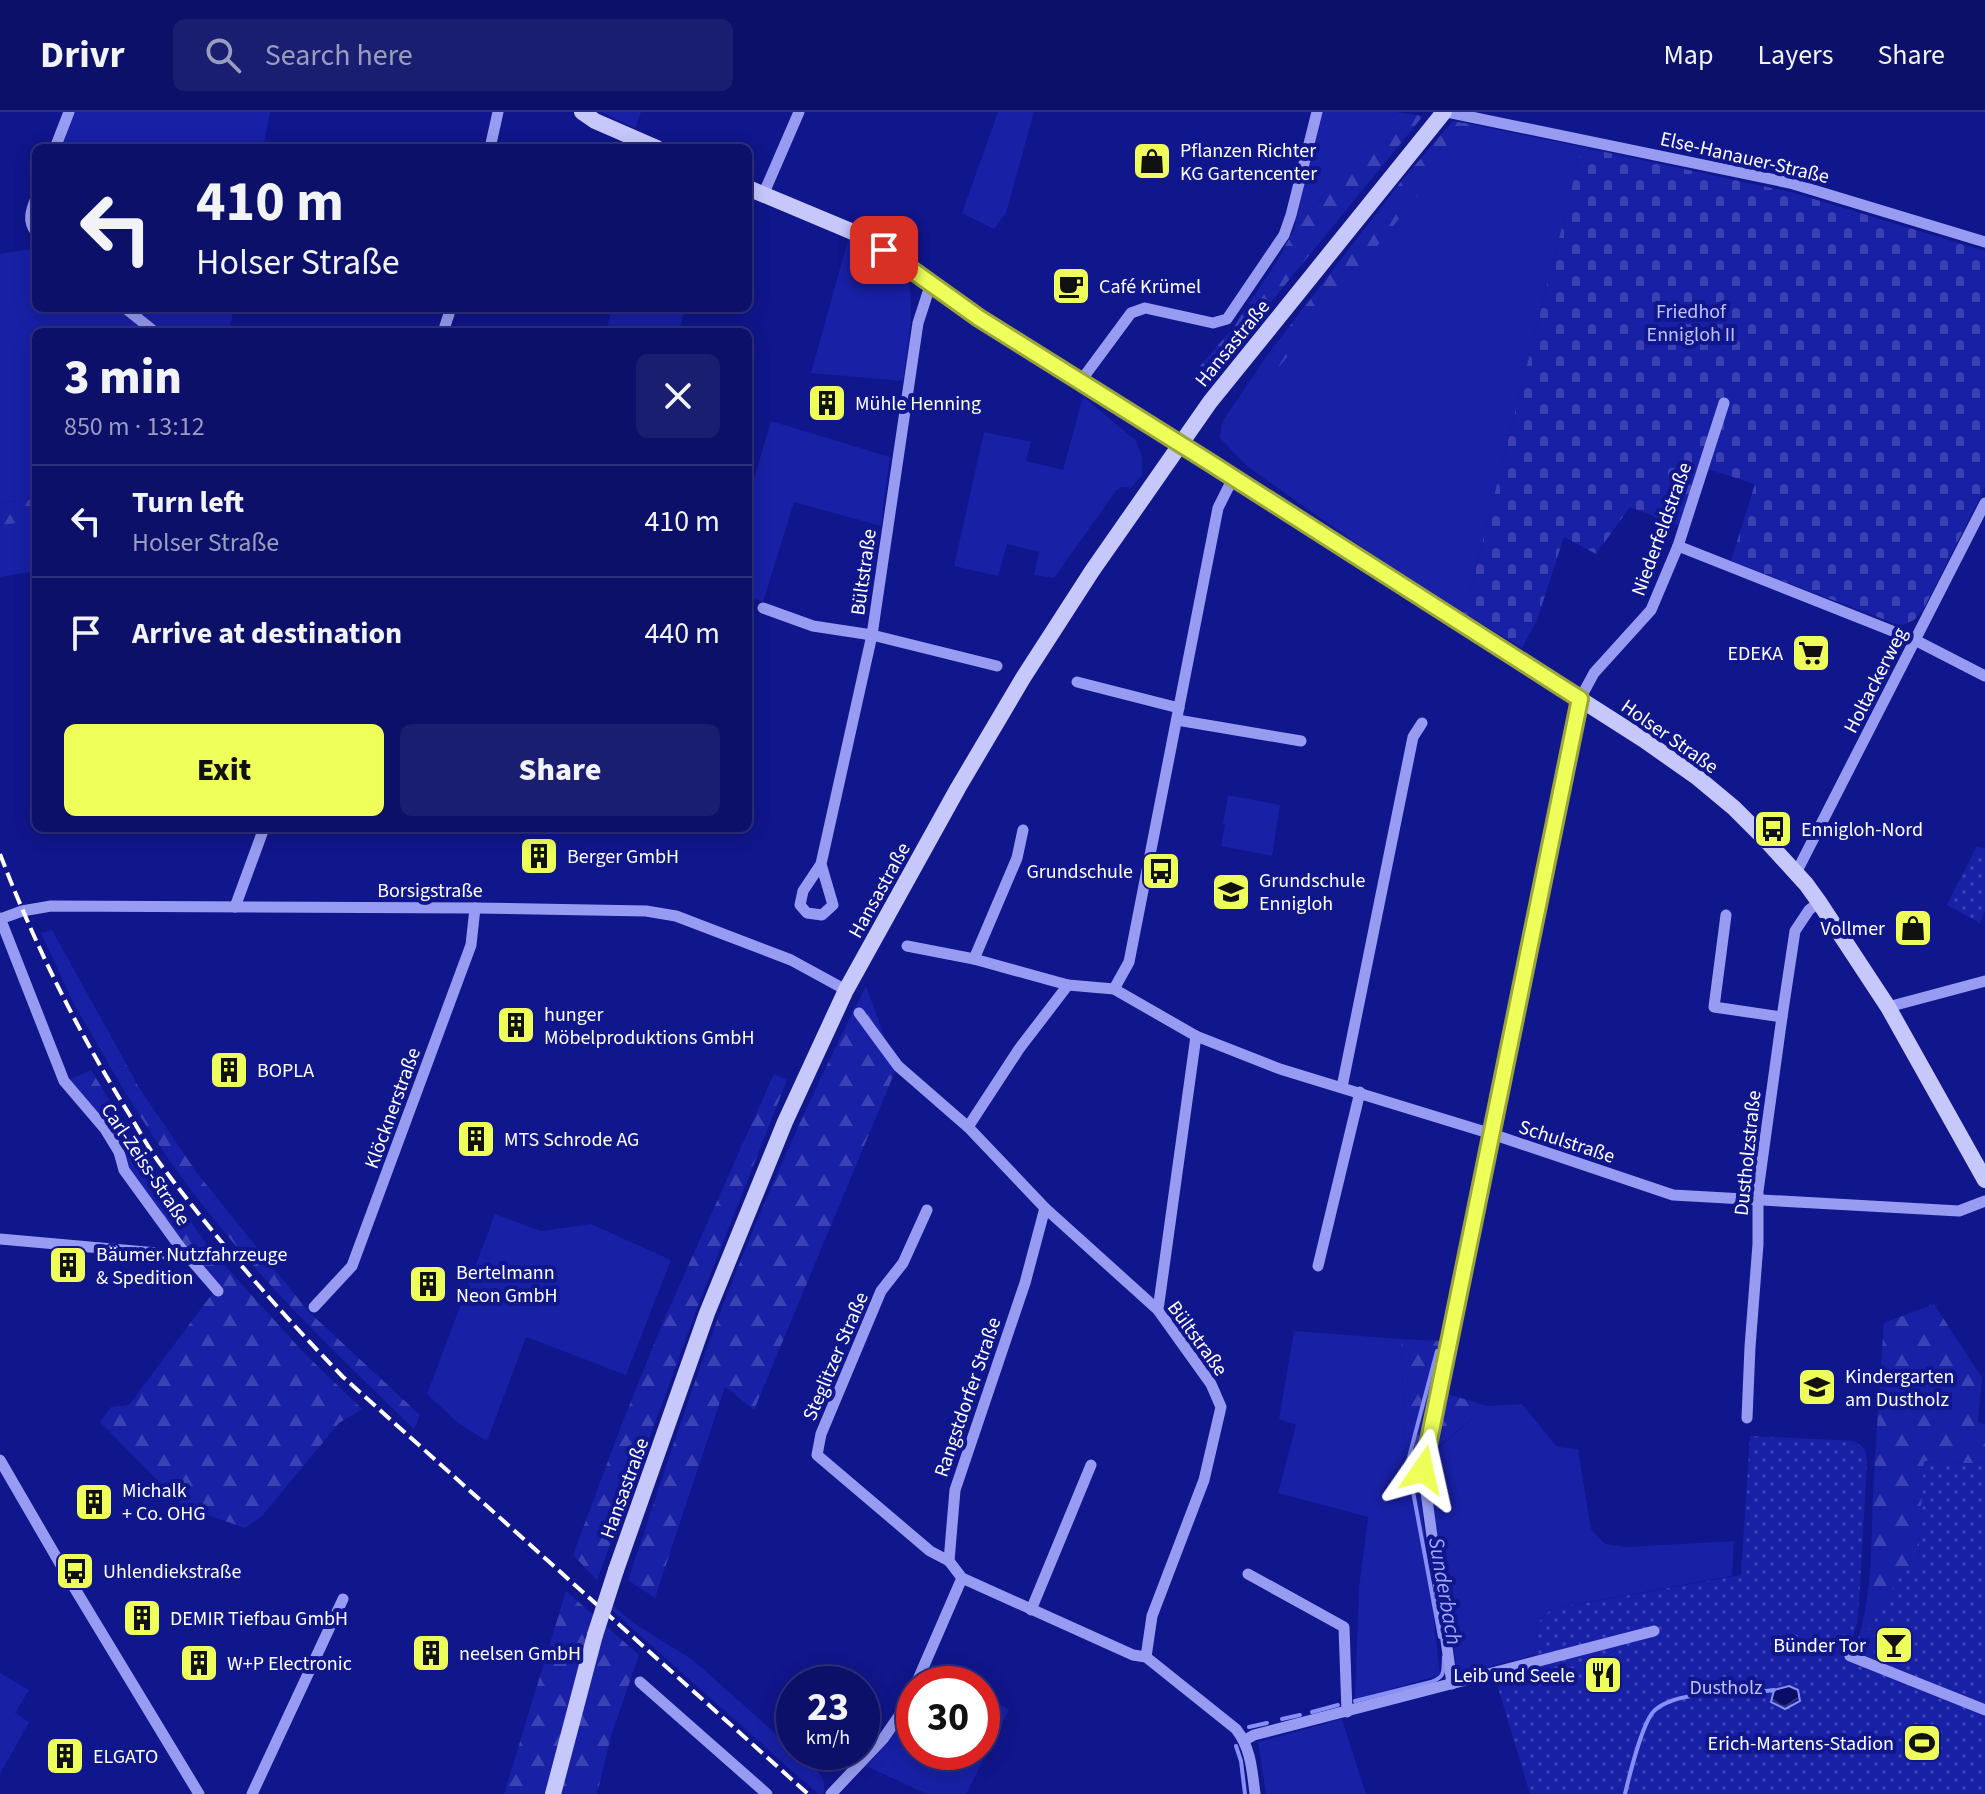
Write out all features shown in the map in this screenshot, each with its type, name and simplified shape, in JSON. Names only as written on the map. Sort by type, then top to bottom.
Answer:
[{"type":"main road","points":[[582,112],[595,121],[648,144]]},
{"type":"main road","name":"Hansastraße","points":[[553,1794],[595,1635],[707,1313],[785,1122],[846,990],[958,788],[1023,678],[1092,571],[1210,402],[1442,115]]},
{"type":"main road","name":"Holser Straße","points":[[756,191],[853,232],[884,250],[979,318],[1580,699],[1698,778],[1741,815],[1819,902],[1888,1007],[1985,1180]]},
{"type":"street","points":[[57,144],[69,112]]},
{"type":"street","points":[[491,144],[498,112]]},
{"type":"street","points":[[756,191],[799,112]]},
{"type":"street","points":[[1080,382],[1131,313],[1145,308],[1213,323],[1227,319],[1284,235],[1317,112]]},
{"type":"street","name":"Else-Hanauer-Straße","points":[[1442,115],[1790,183],[1985,242]]},
{"type":"street","name":"Bültstraße","points":[[821,864],[872,635],[918,323],[931,283]]},
{"type":"street","points":[[130,312],[150,328]]},
{"type":"street","name":"Niederfeldstraße","points":[[1452,1684],[1423,1470],[1580,699],[1594,673],[1651,610],[1678,546],[1724,403]]},
{"type":"street","points":[[1114,989],[1129,962],[1218,508],[1233,478]]},
{"type":"street","name":"Holtackerweg","points":[[1796,873],[1985,503]]},
{"type":"street","points":[[1678,546],[1915,640],[1985,676]]},
{"type":"street","points":[[763,608],[813,626],[872,635],[997,666]]},
{"type":"street","points":[[1077,682],[1178,714],[1301,741]]},
{"type":"street","points":[[1342,1087],[1413,737],[1422,723]]},
{"type":"street","points":[[974,959],[1017,858],[1023,830]]},
{"type":"street","points":[[235,907],[263,832]]},
{"type":"street","name":"Dustholzstraße","points":[[1747,1418],[1758,1201],[1782,1017],[1795,931],[1809,910],[1819,902]]},
{"type":"street","name":"Borsigstraße","points":[[0,919],[51,906],[646,911],[676,916],[791,960],[846,990]]},
{"type":"street","name":"Klöcknerstraße","points":[[314,1307],[352,1266],[471,945],[475,908]]},
{"type":"street","points":[[1726,915],[1714,1007],[1782,1017]]},
{"type":"street","name":"Carl-Zeiss-Straße","points":[[0,919],[64,1081],[105,1129],[119,1152],[124,1170],[180,1247],[218,1291]]},
{"type":"street","name":"Schulstraße","points":[[907,946],[974,959],[1068,985],[1114,989],[1196,1036],[1280,1069],[1492,1134],[1673,1195],[1959,1211],[1985,1201]]},
{"type":"street","points":[[1888,1007],[1985,981]]},
{"type":"street","points":[[968,1127],[1019,1049],[1068,985]]},
{"type":"street","name":"Bültstraße","points":[[859,1013],[898,1066],[968,1127],[1045,1208],[1158,1310],[1211,1384],[1221,1407],[1204,1480],[1152,1616],[1146,1657]]},
{"type":"street","points":[[1158,1310],[1196,1036]]},
{"type":"street","points":[[1318,1266],[1360,1092]]},
{"type":"street","name":"Rangstdorfer Straße","points":[[949,1561],[955,1490],[1025,1283],[1045,1208]]},
{"type":"street","name":"Steglitzer Straße","points":[[927,1210],[903,1263],[881,1291],[821,1434],[817,1455],[930,1551],[949,1561]]},
{"type":"street","points":[[0,1239],[168,1254],[180,1247]]},
{"type":"street","points":[[0,1460],[199,1794]]},
{"type":"street","points":[[1031,1610],[1091,1465]]},
{"type":"street","points":[[949,1561],[962,1578],[1133,1655],[1146,1657],[1236,1729],[1245,1740],[1251,1758],[1255,1794]]},
{"type":"street","points":[[1248,1574],[1344,1627],[1347,1712]]},
{"type":"street","points":[[924,1666],[962,1578]]},
{"type":"street","points":[[252,1794],[343,1599]]},
{"type":"street","points":[[1245,1740],[1254,1735],[1654,1631]]},
{"type":"street","points":[[1850,1656],[1985,1710]]},
{"type":"street","points":[[640,1682],[767,1794]]},
{"type":"street","points":[[831,1794],[883,1739],[896,1720]]},
{"type":"green space","points":[[74,112],[270,112],[264,144],[62,144]]},
{"type":"green space","points":[[601,112],[641,112],[635,128]]},
{"type":"green space","points":[[998,112],[1034,112],[1006,213],[994,229],[962,213]]},
{"type":"green space","points":[[1321,112],[1396,112],[1294,230]]},
{"type":"green space","points":[[1396,112],[1423,116],[1204,384],[1200,366],[1231,330],[1294,230]]},
{"type":"green space","points":[[1453,121],[1475,125],[1279,367],[1265,358],[1403,179]]},
{"type":"green space","points":[[1475,125],[1582,147],[1468,599],[1461,611],[1373,555],[1248,467],[1220,438],[1222,422],[1265,358],[1279,366]]},
{"type":"green space","name":"Friedhof Ennigloh II","points":[[1582,147],[1791,192],[1985,251],[1985,488],[1923,610],[1914,620],[1901,626],[1731,561],[1755,484],[1707,469],[1688,529],[1630,507],[1596,554],[1564,537],[1537,620],[1522,648],[1461,611],[1468,599]]},
{"type":"green space","points":[[849,236],[894,265],[909,284],[910,326],[903,381],[811,373]]},
{"type":"green space","points":[[32,249],[32,312],[124,312],[144,328],[32,328],[32,499],[0,503],[0,254]]},
{"type":"green space","points":[[137,312],[233,312],[230,328],[157,328]]},
{"type":"green space","points":[[612,312],[685,312],[679,328],[606,328]]},
{"type":"green space","points":[[1083,396],[1136,441],[1142,456],[1142,475],[1131,488],[1121,487],[1116,491],[1054,578],[1034,575],[1039,552],[1007,544],[998,576],[954,566],[984,432],[1031,442],[1026,461],[1063,470]]},
{"type":"green space","points":[[771,421],[890,457],[881,526],[794,502],[763,602],[752,598],[752,485]]},
{"type":"green space","points":[[32,499],[32,521],[0,525],[0,503]]},
{"type":"green space","points":[[32,521],[32,572],[0,577],[0,525]]},
{"type":"green space","points":[[1228,795],[1280,805],[1272,856],[1221,846]]},
{"type":"green space","points":[[1977,846],[1985,849],[1985,912],[1980,923],[1947,905]]},
{"type":"green space","points":[[52,930],[127,1065],[112,1070],[73,1002],[41,933]]},
{"type":"green space","points":[[866,986],[896,1069],[754,1410],[725,1387],[655,1598],[628,1580],[692,1389],[767,1196]]},
{"type":"green space","points":[[127,1065],[197,1173],[309,1312],[420,1415],[414,1429],[297,1313],[198,1200],[112,1070]]},
{"type":"green space","points":[[91,1070],[130,1134],[210,1249],[303,1352],[362,1409],[339,1423],[262,1516],[245,1528],[211,1516],[193,1516],[100,1422],[111,1407],[129,1405],[215,1290],[186,1256],[68,1080]]},
{"type":"green space","points":[[774,1074],[787,1080],[699,1303],[597,1580],[573,1555],[663,1322]]},
{"type":"green space","points":[[495,1214],[541,1231],[591,1224],[671,1260],[626,1375],[526,1337],[487,1441],[458,1423],[427,1394]]},
{"type":"green space","points":[[1934,1304],[1982,1378],[1978,1422],[1985,1425],[1985,1464],[1924,1461],[1918,1568],[1859,1646],[1856,1645],[1866,1609],[1870,1571],[1884,1323]]},
{"type":"green space","points":[[1294,1331],[1401,1339],[1404,1475],[1419,1482],[1440,1675],[1355,1699],[1359,1588],[1368,1517],[1278,1493],[1296,1425],[1279,1419]]},
{"type":"green space","points":[[1401,1339],[1443,1341],[1420,1461],[1419,1482],[1404,1475]]},
{"type":"green space","points":[[1441,1392],[1487,1406],[1430,1454]]},
{"type":"green space","points":[[1522,1404],[1557,1447],[1578,1449],[1591,1529],[1605,1544],[1626,1547],[1734,1541],[1732,1576],[1551,1609],[1538,1623],[1535,1655],[1465,1673],[1457,1669],[1429,1490],[1430,1455],[1487,1406]]},
{"type":"green space","name":"Dustholz","points":[[1750,1436],[1854,1441],[1865,1449],[1867,1462],[1858,1620],[1851,1643],[1859,1646],[1905,1568],[1918,1567],[1924,1461],[1985,1464],[1985,1794],[1530,1794],[1496,1681],[1537,1673],[1538,1623],[1551,1609],[1741,1575]]},
{"type":"green space","points":[[566,1591],[639,1655],[611,1736],[597,1794],[504,1794]]},
{"type":"green space","points":[[607,1600],[635,1624],[693,1660],[776,1734],[776,1757],[606,1605]]},
{"type":"green space","points":[[0,1673],[29,1690],[15,1713],[29,1722],[0,1774]]},
{"type":"green space","points":[[1000,1705],[1009,1710],[1000,1728]]},
{"type":"green space","points":[[1342,1719],[1366,1794],[1266,1794],[1258,1742]]},
{"type":"green space","points":[[896,1730],[896,1770],[978,1770],[966,1794],[927,1794],[875,1770],[880,1770],[880,1751]]},
{"type":"green space","points":[[791,1770],[816,1770],[825,1787],[824,1794],[818,1794]]},
{"type":"water","points":[[1789,1686],[1798,1690],[1800,1701],[1785,1709],[1771,1702],[1774,1690]]},
{"type":"waterway","name":"Sunderbach","points":[[1408,1461],[1437,1351]]},
{"type":"waterway","name":"Sunderbach","points":[[1409,1470],[1440,1637]]},
{"type":"waterway","name":"Sunderbach","points":[[1355,1701],[1436,1680],[1443,1673],[1444,1657]]},
{"type":"waterway","points":[[1713,1692],[1744,1685],[1758,1692],[1774,1690]]},
{"type":"waterway","points":[[1625,1794],[1650,1716],[1663,1705],[1691,1696]]},
{"type":"waterway","name":"Sunderbach","points":[[1312,1712],[1338,1705]]},
{"type":"waterway","name":"Sunderbach","points":[[1282,1719],[1300,1715]]},
{"type":"waterway","name":"Sunderbach","points":[[1249,1727],[1267,1723]]},
{"type":"waterway","name":"Sunderbach","points":[[1236,1746],[1245,1794]]},
{"type":"railway","points":[[0,854],[42,952],[108,1078],[156,1158],[249,1274],[343,1377],[808,1794]]},
{"type":"place","name":"Pflanzen Richter KG Gartencenter","points":[[1152,161]]},
{"type":"place","name":"Café Krümel","points":[[1071,286]]},
{"type":"place","name":"Mühle Henning","points":[[827,403]]},
{"type":"place","name":"EDEKA","points":[[1811,653]]},
{"type":"place","name":"Ennigloh-Nord","points":[[1773,829]]},
{"type":"place","name":"Berger GmbH","points":[[539,856]]},
{"type":"place","name":"Grundschule","points":[[1161,871]]},
{"type":"place","name":"Grundschule Ennigloh","points":[[1231,892]]},
{"type":"place","name":"Vollmer","points":[[1913,928]]},
{"type":"place","name":"hunger Möbelproduktions GmbH","points":[[516,1025]]},
{"type":"place","name":"BOPLA","points":[[229,1070]]},
{"type":"place","name":"MTS Schrode AG","points":[[476,1139]]},
{"type":"place","name":"Bäumer Nutzfahrzeuge & Spedition","points":[[68,1265]]},
{"type":"place","name":"Bertelmann Neon GmbH","points":[[428,1284]]},
{"type":"place","name":"Kindergarten am Dustholz","points":[[1817,1387]]},
{"type":"place","name":"Michalk + Co. OHG","points":[[94,1502]]},
{"type":"place","name":"Uhlendiekstraße","points":[[75,1571]]},
{"type":"place","name":"DEMIR Tiefbau GmbH","points":[[142,1618]]},
{"type":"place","name":"Bünder Tor","points":[[1894,1645]]},
{"type":"place","name":"neelsen GmbH","points":[[431,1653]]},
{"type":"place","name":"W+P Electronic","points":[[199,1663]]},
{"type":"place","name":"Leib und Seele","points":[[1603,1675]]},
{"type":"place","name":"Erich-Martens-Stadion","points":[[1922,1743]]},
{"type":"place","name":"ELGATO","points":[[65,1756]]},
{"type":"route","points":[[884,250],[979,318],[1580,699],[1423,1470]]}]
